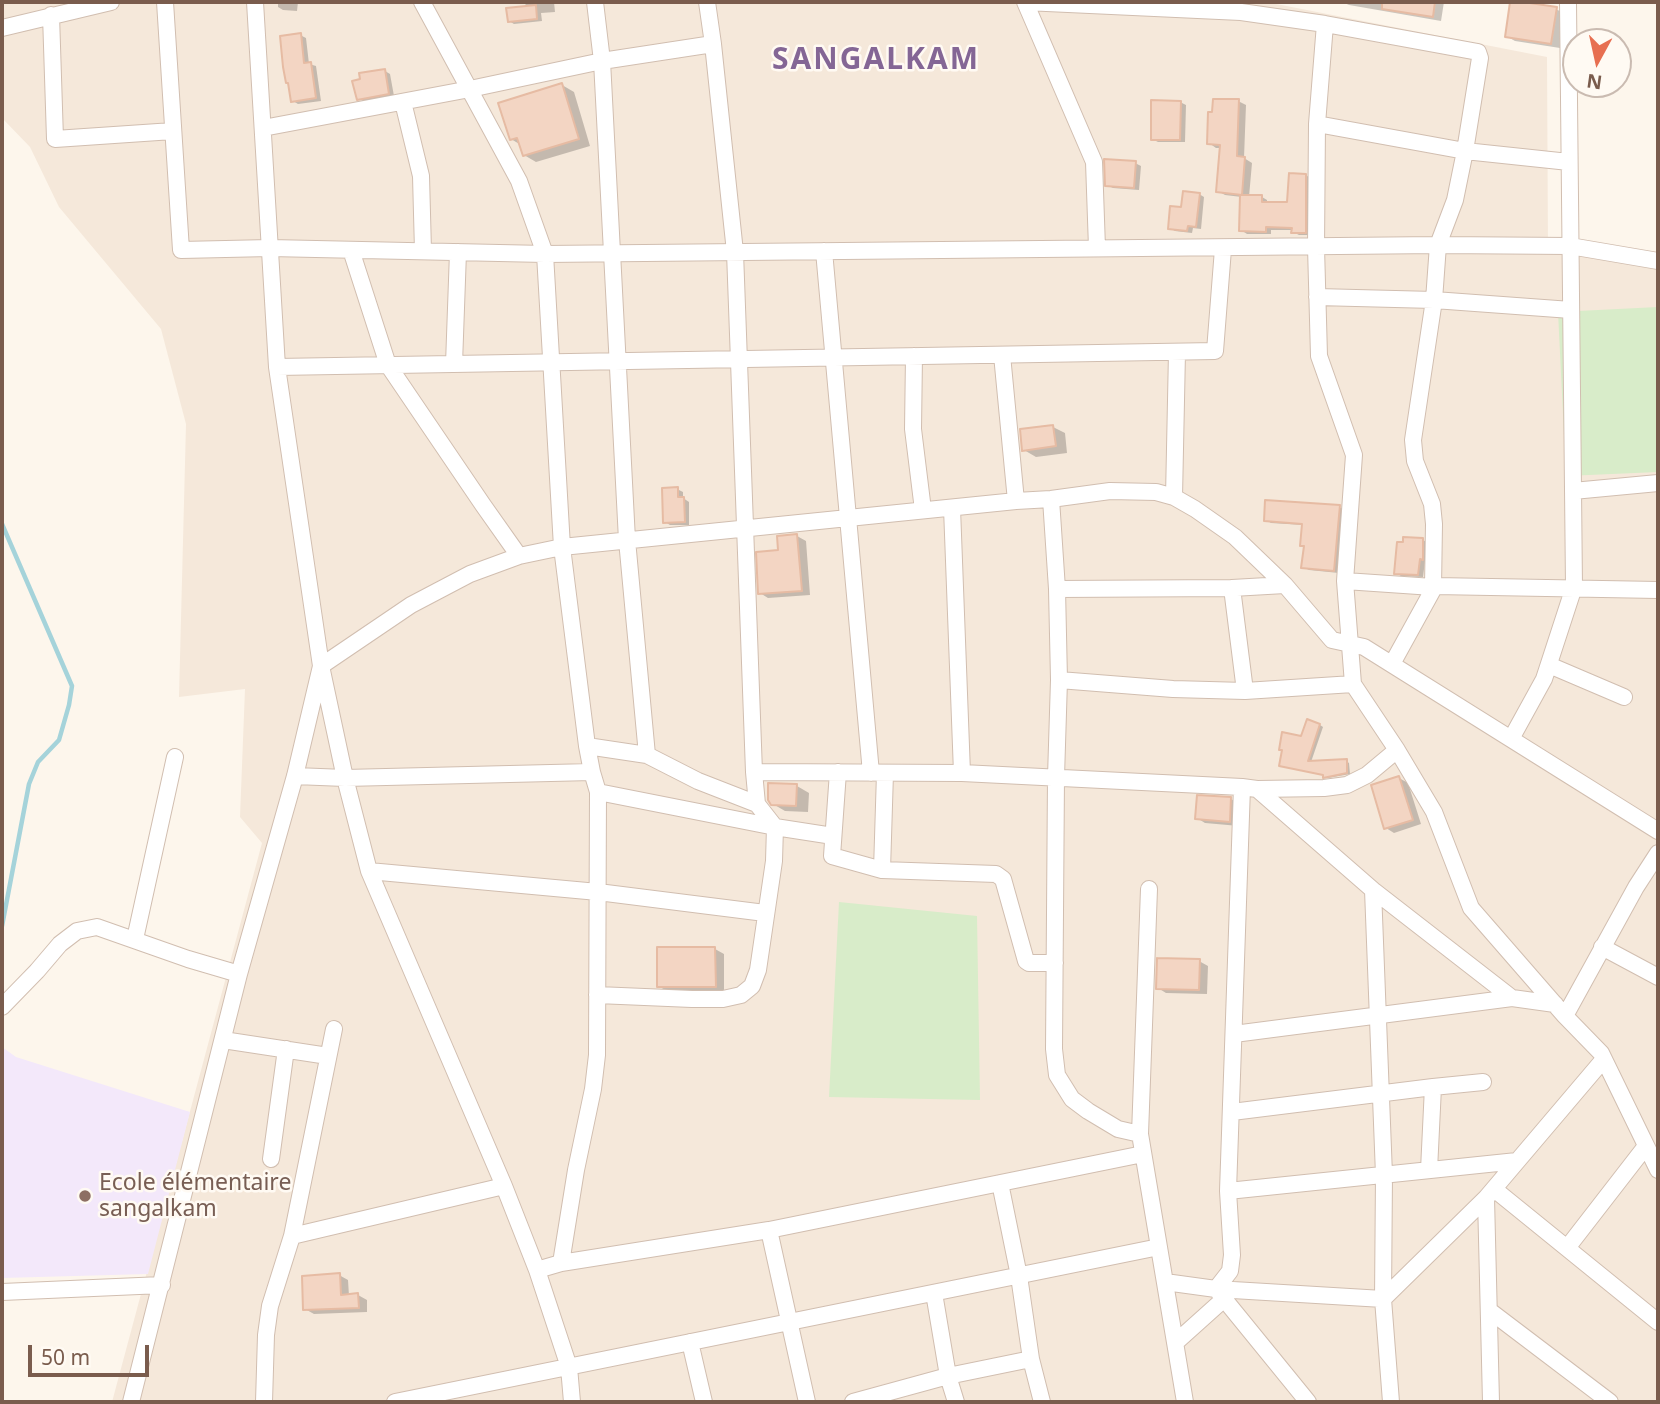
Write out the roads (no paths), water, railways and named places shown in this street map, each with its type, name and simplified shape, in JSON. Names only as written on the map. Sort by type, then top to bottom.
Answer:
[{"type":"street","points":[[2,28],[111,2]]},
{"type":"street","points":[[165,2],[181,250],[270,248],[545,254],[1438,245],[1570,246],[1658,261]]},
{"type":"street","points":[[255,2],[277,367],[321,666],[345,778],[369,870],[504,1186],[537,1270],[569,1367],[572,1402]]},
{"type":"street","points":[[422,2],[519,181],[545,254],[562,547],[587,746],[598,792],[597,1055],[561,1263]]},
{"type":"street","points":[[595,2],[601,61],[627,540],[647,755]]},
{"type":"street","points":[[707,2],[735,252],[757,804]]},
{"type":"street","points":[[1097,248],[1094,162],[1025,2],[1241,12],[1325,24],[1478,52],[1480,58],[1455,200],[1438,245],[1434,300],[1413,440],[1415,461],[1432,504],[1433,587],[1392,664]]},
{"type":"street","points":[[1511,739],[1544,679],[1574,587],[1568,2]]},
{"type":"street","points":[[51,15],[55,139],[173,131]]},
{"type":"street","points":[[1325,24],[1317,124],[1319,356],[1354,455],[1345,581],[1353,684],[1397,750],[1433,812],[1471,908],[1601,1053],[1658,1170]]},
{"type":"street","points":[[263,128],[601,61],[713,44]]},
{"type":"street","points":[[403,102],[421,176],[423,251]]},
{"type":"street","points":[[1317,124],[1465,151],[1569,162]]},
{"type":"street","points":[[277,367],[1215,351],[1223,249]]},
{"type":"street","points":[[351,250],[388,365],[519,556]]},
{"type":"street","points":[[824,251],[848,518],[878,773],[882,870]]},
{"type":"street","points":[[454,364],[458,252]]},
{"type":"street","points":[[1317,297],[1434,300],[1571,310]]},
{"type":"street","points":[[1174,497],[1177,352]]},
{"type":"street","points":[[1002,355],[1016,501]]},
{"type":"street","points":[[914,356],[913,429],[923,510]]},
{"type":"street","points":[[1573,491],[1658,483]]},
{"type":"street","points":[[131,1402],[239,974],[295,776],[321,666],[411,605],[470,574],[519,556],[562,547],[1110,491],[1156,492],[1174,497],[1235,537],[1285,585],[1332,640],[1364,647],[1658,831]]},
{"type":"street","points":[[1051,499],[1059,680],[1056,777],[1056,1075],[1072,1099],[1088,1111],[1118,1129],[1140,1134]]},
{"type":"street","points":[[952,508],[962,773]]},
{"type":"street","points":[[1345,581],[1433,587],[1658,590]]},
{"type":"street","points":[[1057,589],[1285,585]]},
{"type":"street","points":[[1232,588],[1245,691]]},
{"type":"street","points":[[1549,665],[1624,697]]},
{"type":"street","points":[[1059,680],[1173,690],[1245,691],[1353,684]]},
{"type":"street","points":[[587,746],[647,755],[698,782],[757,804],[775,827],[774,861],[758,970],[752,986],[741,995],[723,999],[597,995]]},
{"type":"street","points":[[754,772],[962,773],[1250,788],[1324,788],[1346,785],[1367,775],[1397,750]]},
{"type":"street","points":[[135,939],[175,757]]},
{"type":"street","points":[[295,776],[345,778],[592,772]]},
{"type":"street","points":[[838,772],[832,856],[882,870],[996,874],[1003,879],[1026,961],[1055,963]]},
{"type":"street","points":[[1250,788],[1373,890],[1512,999]]},
{"type":"street","points":[[1175,1343],[1220,1294],[1230,1271],[1232,1255],[1228,1191],[1234,1034],[1250,788]]},
{"type":"street","points":[[598,792],[833,836]]},
{"type":"street","points":[[1560,1010],[1602,947],[1658,853]]},
{"type":"street","points":[[369,870],[598,892],[765,913]]},
{"type":"street","points":[[1149,889],[1140,1134],[1185,1402]]},
{"type":"street","points":[[1373,890],[1384,1175],[1383,1299],[1391,1402]]},
{"type":"street","points":[[2,1007],[60,944],[77,931],[97,927],[239,974]]},
{"type":"street","points":[[1602,947],[1658,977]]},
{"type":"street","points":[[1234,1034],[1512,999],[1560,1010]]},
{"type":"street","points":[[264,1402],[266,1335],[270,1306],[292,1236],[334,1029]]},
{"type":"street","points":[[223,1040],[328,1056]]},
{"type":"street","points":[[271,1158],[286,1049]]},
{"type":"street","points":[[1165,1282],[1220,1294],[1383,1299],[1490,1194],[1604,1059]]},
{"type":"street","points":[[1232,1112],[1483,1082]]},
{"type":"street","points":[[1429,1170],[1433,1087]]},
{"type":"street","points":[[1567,1248],[1646,1146]]},
{"type":"street","points":[[537,1270],[561,1263],[769,1230],[1143,1154]]},
{"type":"street","points":[[1228,1191],[1517,1161]]},
{"type":"street","points":[[1000,1183],[1019,1276],[1031,1359],[1042,1402]]},
{"type":"street","points":[[292,1236],[504,1186]]},
{"type":"street","points":[[1490,1194],[1567,1248],[1658,1322]]},
{"type":"street","points":[[1490,1194],[1491,1402]]},
{"type":"street","points":[[769,1230],[807,1402]]},
{"type":"street","points":[[395,1402],[1159,1247]]},
{"type":"street","points":[[2,1292],[162,1286]]},
{"type":"street","points":[[934,1293],[948,1376],[956,1402]]},
{"type":"street","points":[[1220,1294],[1308,1402]]},
{"type":"street","points":[[1490,1311],[1610,1402]]},
{"type":"street","points":[[690,1342],[704,1402]]},
{"type":"street","points":[[853,1402],[948,1376],[1031,1359]]},
{"type":"waterway","points":[[2,524],[72,686],[59,740],[38,762],[29,784],[2,926]]},
{"type":"place","name":"Ecole élémentaire sangalkam","points":[[85,1196]]},
{"type":"district","name":"SANGALKAM","points":[[876,60]]}]
